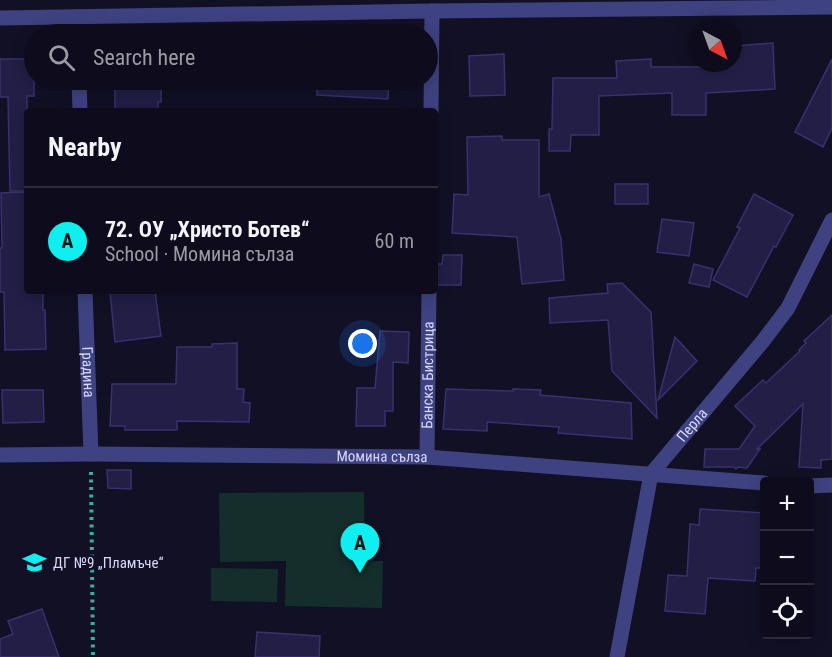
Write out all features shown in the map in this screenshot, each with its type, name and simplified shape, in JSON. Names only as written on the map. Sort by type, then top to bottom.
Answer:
[{"type":"street","points":[[0,18],[832,7]]},
{"type":"street","points":[[432,11],[432,24]]},
{"type":"street","points":[[77,17],[77,24]]},
{"type":"street","points":[[79,90],[80,108]]},
{"type":"street","points":[[431,90],[431,108]]},
{"type":"street","name":"Перла","points":[[617,657],[651,474],[788,308],[832,220]]},
{"type":"street","name":"Градина","points":[[85,294],[91,454]]},
{"type":"street","name":"Банска Бистрица","points":[[427,457],[429,294]]},
{"type":"street","name":"Момина сълза","points":[[0,455],[427,457],[760,483]]},
{"type":"street","points":[[814,486],[832,485]]},
{"type":"path","points":[[91,454],[93,657]]},
{"type":"green space","points":[[364,492],[365,561],[383,561],[382,608],[285,606],[286,561],[220,562],[219,493]]},
{"type":"green space","points":[[211,568],[278,569],[277,602],[211,601]]},
{"type":"building","points":[[773,43],[775,89],[706,93],[706,115],[672,115],[672,93],[599,96],[599,135],[571,135],[570,151],[549,151],[553,78],[617,78],[616,61],[651,59],[651,67],[688,67],[688,72],[742,72],[742,45]]},
{"type":"building","points":[[504,54],[505,95],[470,96],[469,56]]},
{"type":"building","points":[[0,59],[24,59],[24,90],[34,90],[34,96],[27,96],[27,108],[24,108],[24,191],[10,191],[8,97],[0,97]]},
{"type":"building","points":[[832,59],[832,128],[823,147],[795,132]]},
{"type":"building","points":[[115,90],[161,90],[161,102],[158,102],[158,108],[115,108]]},
{"type":"building","points":[[317,90],[388,90],[388,99],[317,95]]},
{"type":"building","points":[[502,136],[502,140],[539,140],[539,197],[549,194],[561,239],[564,280],[522,284],[517,237],[452,233],[454,194],[468,195],[467,137]]},
{"type":"building","points":[[615,184],[648,184],[648,204],[615,204]]},
{"type":"building","points":[[24,192],[24,294],[43,294],[46,349],[5,350],[4,292],[0,292],[1,193]]},
{"type":"building","points":[[754,194],[793,215],[747,297],[713,280],[740,228],[737,227]]},
{"type":"building","points":[[662,219],[694,223],[689,256],[657,252]]},
{"type":"building","points":[[443,255],[462,255],[461,285],[438,285],[438,264],[442,264]]},
{"type":"building","points":[[694,264],[713,269],[709,287],[689,283]]},
{"type":"building","points":[[622,283],[651,312],[657,418],[612,371],[608,320],[550,323],[549,298],[608,293],[607,284]]},
{"type":"building","points":[[110,294],[155,294],[161,336],[115,342]]},
{"type":"building","points":[[832,315],[832,459],[821,460],[821,468],[799,467],[803,404],[757,449],[760,449],[747,468],[704,467],[705,449],[739,449],[755,426],[735,406],[763,380],[766,383],[800,351],[806,343],[804,341]]},
{"type":"building","points":[[380,331],[409,332],[408,363],[393,362],[393,411],[385,411],[385,426],[356,426],[357,388],[375,388]]},
{"type":"building","points":[[675,337],[697,361],[658,400]]},
{"type":"building","points":[[237,343],[237,389],[244,389],[243,402],[250,403],[249,422],[177,421],[177,430],[125,430],[125,426],[110,426],[112,384],[176,384],[177,347],[212,347],[212,344]]},
{"type":"building","points":[[446,389],[541,390],[540,395],[631,403],[632,439],[558,433],[559,427],[487,422],[487,431],[443,429]]},
{"type":"building","points":[[2,390],[43,390],[44,422],[3,423]]},
{"type":"building","points":[[107,470],[131,470],[131,489],[108,488]]},
{"type":"building","points":[[700,509],[760,513],[760,568],[756,568],[755,581],[708,578],[705,614],[665,611],[668,575],[687,576],[690,524],[699,525]]},
{"type":"building","points":[[42,609],[59,657],[0,657],[0,639],[13,634],[8,621]]},
{"type":"building","points":[[257,632],[320,636],[319,657],[255,657]]},
{"type":"place","name":"ДГ №9 „Пламъче“","points":[[35,563]]},
{"type":"place","name":"72. ОУ „Христо Ботев“","points":[[360,573]]}]
